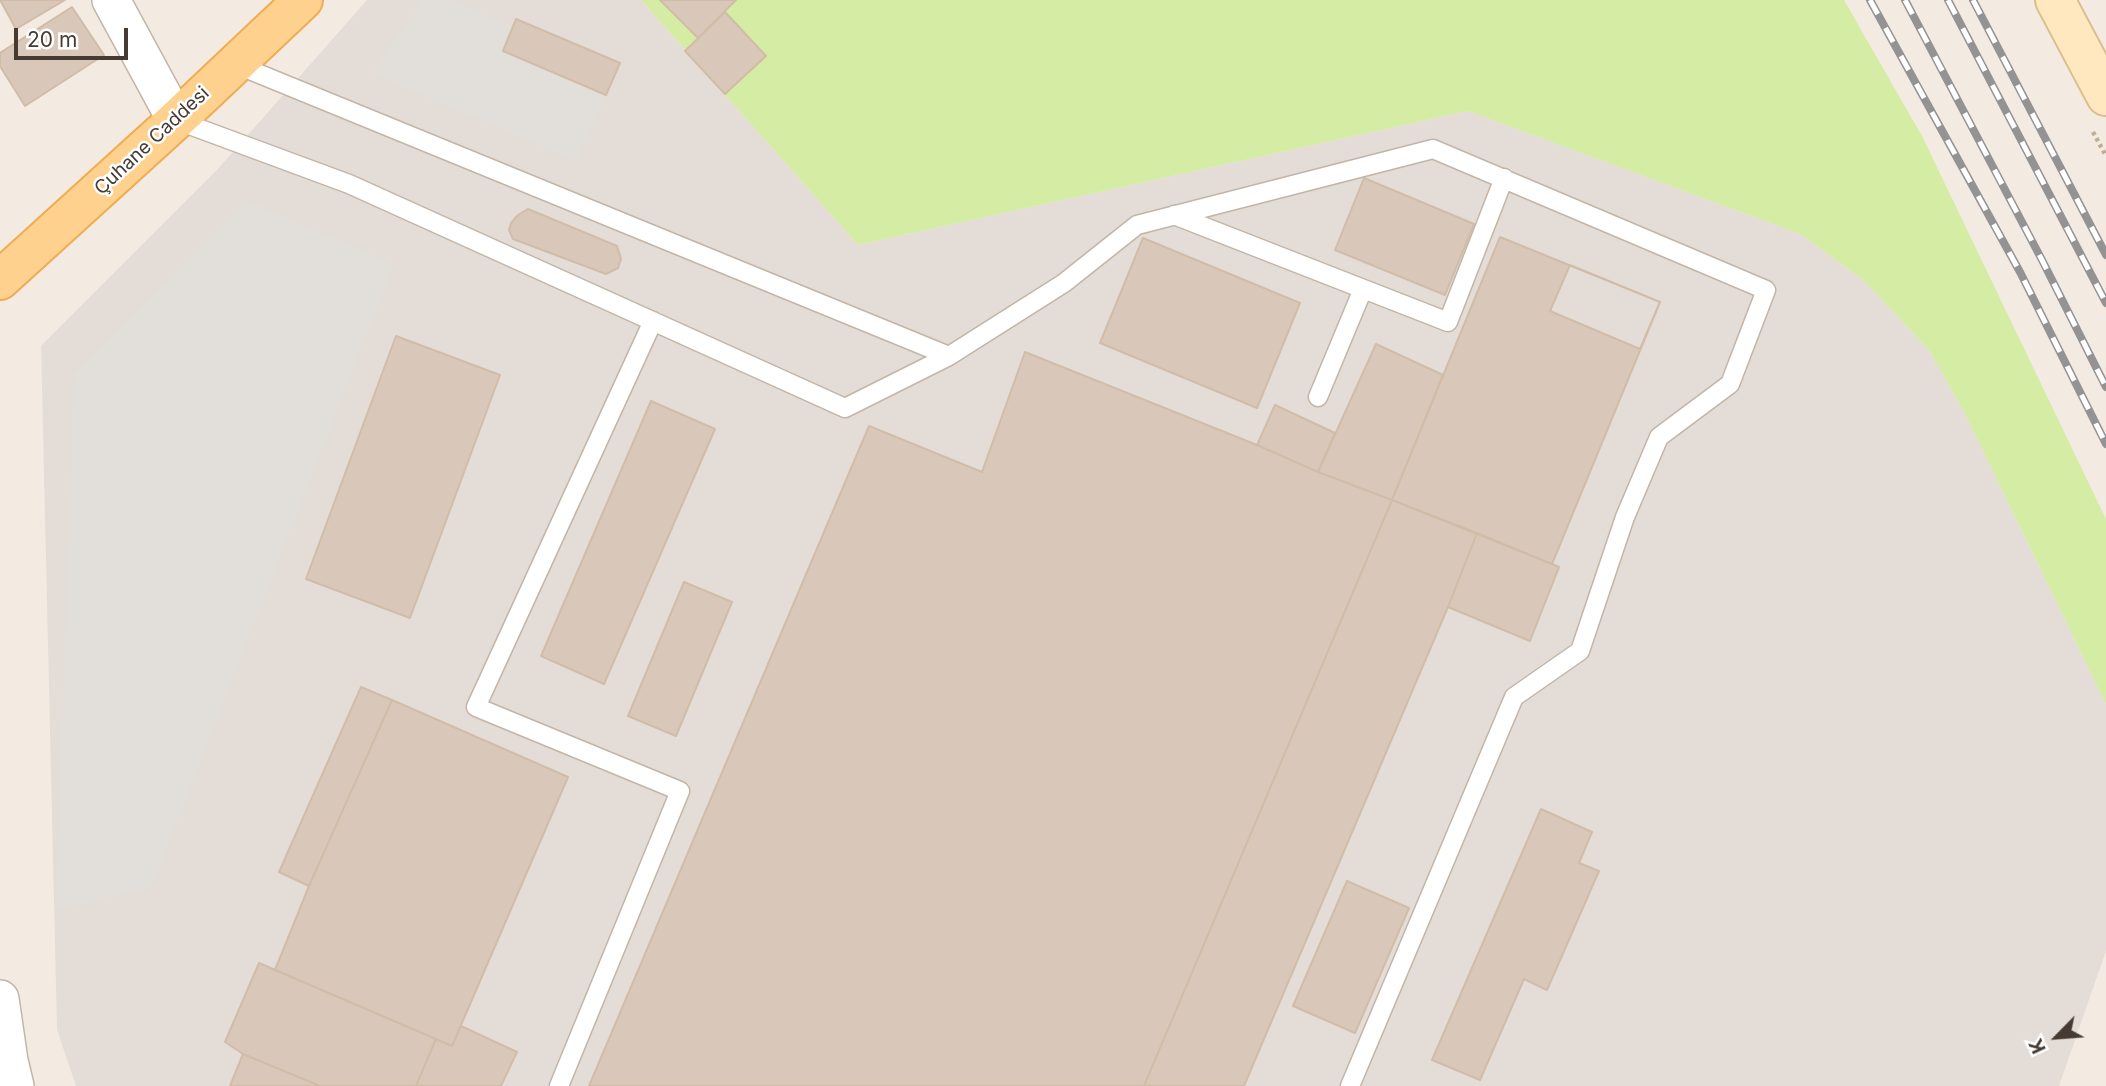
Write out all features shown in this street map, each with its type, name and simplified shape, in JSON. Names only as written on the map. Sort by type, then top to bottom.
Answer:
[{"type":"main road","name":"Çuhane Caddesi","points":[[0,280],[303,0]]},
{"type":"main road","points":[[2055,0],[2106,96]]},
{"type":"street","points":[[111,0],[176,120]]},
{"type":"street","points":[[0,999],[15,1086]]},
{"type":"lane","points":[[234,64],[949,356]]},
{"type":"lane","points":[[176,120],[349,184],[845,408],[949,356],[1064,283],[1137,225],[1433,149],[1766,290],[1730,384],[1659,437],[1625,517],[1580,651],[1514,697],[1350,1086]]},
{"type":"lane","points":[[1174,215],[1448,322],[1504,178]]},
{"type":"lane","points":[[1318,397],[1363,289]]},
{"type":"lane","points":[[559,1086],[680,791],[476,707],[653,321]]},
{"type":"shaded area","points":[[367,0],[641,0],[858,245],[1468,111],[1800,234],[1862,279],[1929,350],[1965,414],[2106,704],[2106,951],[2059,1086],[76,1086],[57,1030],[41,346],[216,171]]},
{"type":"shaded area","points":[[423,0],[450,0],[513,28],[606,95],[576,160],[372,73]]},
{"type":"shaded area","points":[[250,202],[393,265],[151,887],[56,909],[75,373]]},
{"type":"green space","points":[[641,0],[1844,0],[1922,136],[2106,519],[2106,704],[1965,414],[1929,350],[1862,279],[1800,234],[1468,111],[858,245]]},
{"type":"building","points":[[0,0],[65,0],[16,29]]},
{"type":"building","points":[[660,0],[736,0],[698,38]]},
{"type":"building","points":[[72,7],[104,55],[25,106],[0,66],[0,53]]},
{"type":"building","points":[[725,12],[766,56],[725,94],[685,51]]},
{"type":"building","points":[[516,19],[620,63],[606,95],[503,51]]},
{"type":"building","points":[[1364,178],[1474,224],[1445,295],[1335,250]]},
{"type":"building","points":[[528,209],[617,246],[621,259],[618,268],[606,274],[513,239],[509,230],[511,223]]},
{"type":"building","points":[[1500,237],[1660,302],[1552,564],[1392,500]]},
{"type":"building","points":[[1143,238],[1300,303],[1257,408],[1100,343]]},
{"type":"building","points":[[1570,265],[1660,302],[1640,349],[1550,311]]},
{"type":"building","points":[[396,336],[500,375],[410,618],[306,579]]},
{"type":"building","points":[[1376,344],[1443,375],[1392,500],[1318,472]]},
{"type":"building","points":[[1025,352],[1392,500],[1144,1086],[589,1086],[869,426],[982,472]]},
{"type":"building","points":[[651,401],[715,429],[604,684],[541,656]]},
{"type":"building","points":[[1275,405],[1335,433],[1318,472],[1257,445]]},
{"type":"building","points":[[1392,500],[1477,533],[1448,607],[1244,1086],[1144,1086]]},
{"type":"building","points":[[1477,533],[1559,567],[1530,641],[1448,607]]},
{"type":"building","points":[[684,582],[732,602],[676,736],[628,716]]},
{"type":"building","points":[[361,687],[392,700],[309,886],[279,872]]},
{"type":"building","points":[[392,700],[568,777],[452,1046],[275,970],[309,886]]},
{"type":"building","points":[[1541,809],[1592,832],[1579,863],[1599,871],[1547,990],[1524,979],[1480,1080],[1432,1060]]},
{"type":"building","points":[[1347,881],[1409,908],[1355,1033],[1293,1006]]},
{"type":"building","points":[[259,963],[436,1039],[416,1086],[320,1086],[243,1054],[225,1042]]},
{"type":"building","points":[[461,1026],[517,1052],[501,1086],[416,1086],[436,1039],[452,1046]]},
{"type":"building","points":[[243,1054],[320,1086],[230,1086]]},
{"type":"railway","points":[[1870,0],[2020,272],[2106,444]]},
{"type":"railway","points":[[1905,0],[2106,387]]},
{"type":"railway","points":[[1948,0],[2106,303]]},
{"type":"railway","points":[[1973,0],[2106,255]]}]
